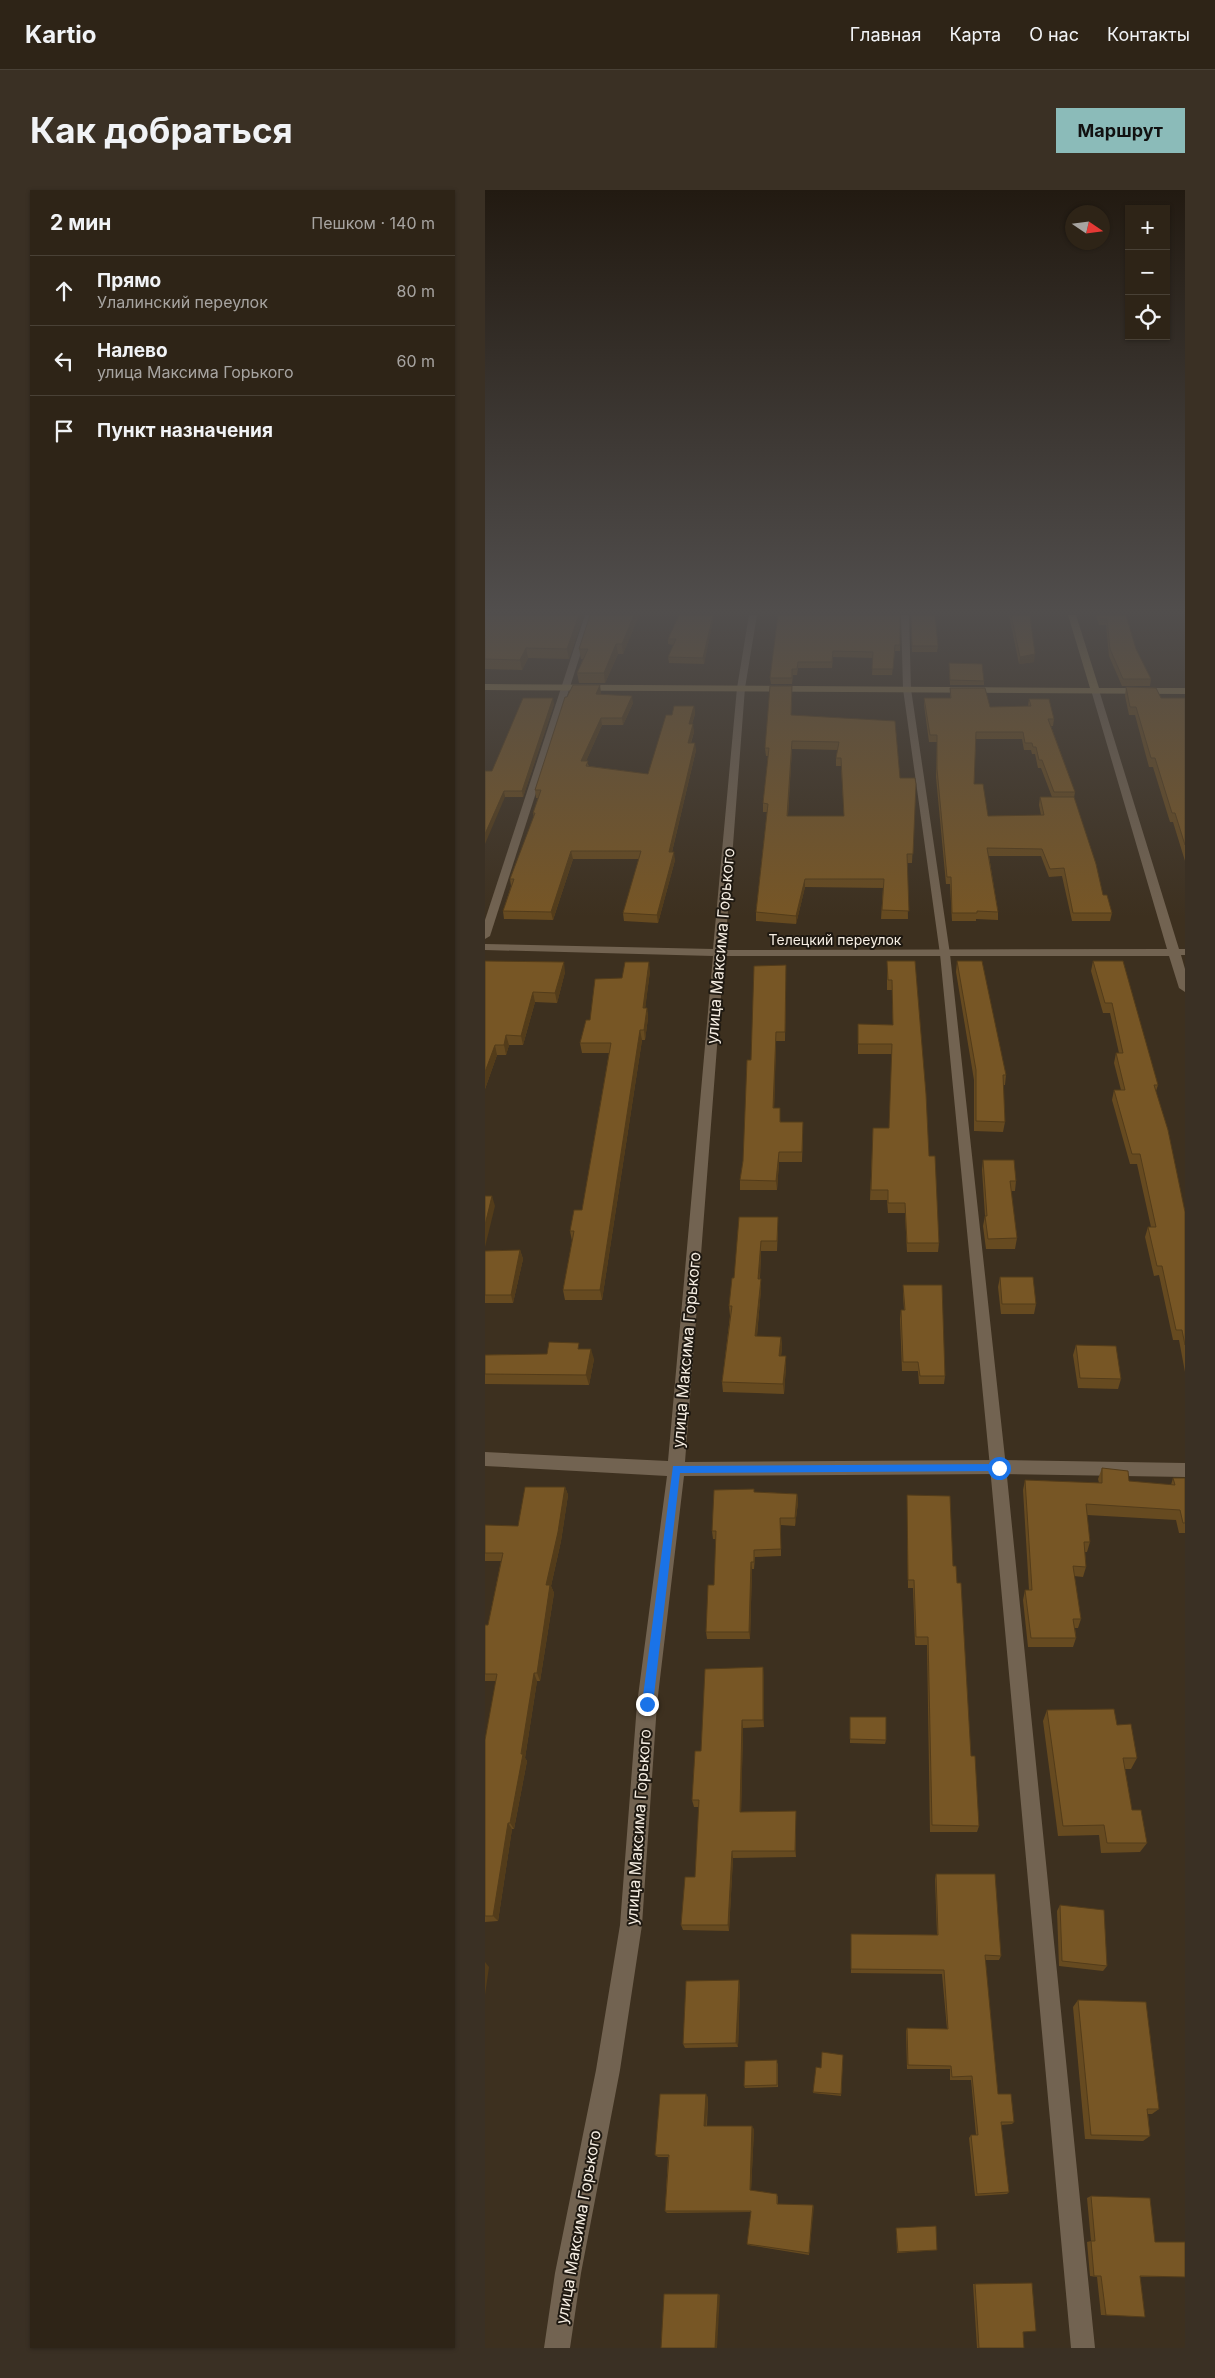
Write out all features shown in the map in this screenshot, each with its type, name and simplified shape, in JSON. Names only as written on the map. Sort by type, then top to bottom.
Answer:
[{"type":"street","name":"улица Максима Горького","points":[[557,2348],[568,2273],[608,2070],[631,1926],[647,1704],[676,1469],[739,716]]},
{"type":"street","points":[[1103,716],[1180,952],[1185,988]]},
{"type":"street","name":"Телецкий переулок","points":[[485,947],[719,953],[1180,952]]},
{"type":"street","points":[[485,1459],[676,1469],[999,1468],[1185,1470]]},
{"type":"lane","points":[[485,936],[557,716]]},
{"type":"lane","points":[[911,716],[945,954],[999,1468],[1083,2348]]},
{"type":"building","points":[[515,716],[547,716],[522,791],[504,791],[485,834],[485,771],[492,771]]},
{"type":"building","points":[[559,716],[623,716],[622,718],[601,718],[581,761],[588,761],[586,766],[648,774],[666,716],[691,716],[689,724],[693,724],[688,743],[695,743],[669,852],[674,852],[657,915],[623,913],[641,851],[571,851],[551,912],[503,911],[514,879],[510,879],[535,813],[533,813],[541,790],[535,790]]},
{"type":"building","points":[[768,716],[895,721],[900,778],[915,778],[916,784],[913,854],[907,854],[909,911],[882,910],[884,879],[805,879],[796,916],[756,912],[768,804],[763,803],[769,748],[765,748]],"holes":[[[792,741],[839,742],[836,758],[841,758],[844,816],[787,816]]]},
{"type":"building","points":[[927,716],[1053,716],[1054,719],[1048,719],[1075,792],[1054,792],[1042,760],[1039,760],[1036,747],[1033,747],[1032,743],[1025,743],[1023,732],[976,732],[974,784],[983,784],[988,816],[1044,815],[1040,797],[1074,797],[1096,864],[1103,895],[1107,895],[1112,913],[1073,913],[1064,868],[1050,869],[1042,849],[987,848],[998,912],[952,913],[951,877],[947,877],[937,769],[937,735],[930,735]]},
{"type":"building","points":[[1139,716],[1185,716],[1185,845],[1175,813],[1172,813],[1155,758],[1151,758]]},
{"type":"building","points":[[485,961],[564,962],[555,993],[533,992],[521,1036],[506,1035],[504,1045],[495,1045],[485,1072]]},
{"type":"building","points":[[887,961],[915,961],[929,1156],[935,1156],[939,1243],[907,1243],[905,1203],[888,1203],[888,1190],[871,1190],[873,1128],[889,1128],[892,1044],[858,1044],[858,1024],[893,1025],[892,980],[888,980]]},
{"type":"building","points":[[957,961],[982,961],[1006,1075],[1003,1075],[1005,1122],[976,1121],[976,1070]]},
{"type":"building","points":[[1093,961],[1123,961],[1158,1085],[1154,1085],[1168,1130],[1185,1212],[1185,1345],[1182,1330],[1176,1330],[1162,1266],[1157,1266],[1148,1227],[1156,1227],[1140,1154],[1132,1154],[1114,1090],[1125,1090],[1116,1053],[1123,1053],[1112,1003],[1105,1003]]},
{"type":"building","points":[[625,962],[649,962],[643,1008],[647,1008],[644,1030],[640,1030],[600,1290],[563,1290],[574,1231],[570,1231],[574,1210],[582,1210],[611,1043],[580,1043],[586,1020],[590,1020],[595,979],[622,978]]},
{"type":"building","points":[[786,965],[785,1032],[776,1032],[773,1108],[780,1108],[780,1122],[803,1122],[802,1152],[779,1152],[776,1181],[740,1180],[743,1161],[747,1060],[751,1060],[754,966]]},
{"type":"building","points":[[983,1160],[1014,1160],[1016,1181],[1010,1181],[1017,1238],[988,1239],[985,1216],[987,1216]]},
{"type":"building","points":[[485,1196],[492,1196],[485,1225]]},
{"type":"building","points":[[739,1217],[778,1217],[777,1241],[761,1241],[758,1279],[761,1279],[755,1336],[781,1337],[779,1356],[786,1356],[783,1384],[722,1382],[732,1306],[729,1306],[732,1278],[734,1278]]},
{"type":"building","points":[[520,1250],[511,1295],[485,1295],[485,1251]]},
{"type":"building","points":[[1000,1277],[1033,1277],[1036,1304],[1002,1304]]},
{"type":"building","points":[[903,1285],[942,1285],[945,1376],[920,1376],[918,1362],[903,1362],[901,1310],[905,1310]]},
{"type":"building","points":[[549,1342],[579,1343],[578,1349],[591,1349],[586,1375],[485,1374],[485,1355],[547,1354]]},
{"type":"building","points":[[1076,1345],[1116,1346],[1121,1379],[1080,1378]]},
{"type":"building","points":[[1102,1468],[1128,1471],[1129,1481],[1175,1485],[1173,1478],[1185,1478],[1185,1523],[1183,1523],[1180,1510],[1086,1504],[1090,1542],[1084,1542],[1086,1567],[1073,1566],[1081,1619],[1073,1619],[1076,1638],[1031,1638],[1025,1590],[1032,1590],[1025,1480],[1102,1483]]},
{"type":"building","points":[[525,1487],[565,1487],[558,1532],[546,1585],[550,1585],[537,1673],[534,1673],[521,1754],[523,1754],[510,1823],[508,1823],[493,1916],[485,1916],[485,1740],[497,1674],[485,1674],[485,1625],[488,1625],[503,1553],[485,1553],[485,1525],[518,1526]]},
{"type":"building","points":[[754,1489],[754,1492],[797,1494],[795,1518],[780,1518],[781,1549],[754,1550],[754,1562],[751,1562],[749,1632],[706,1632],[708,1585],[714,1585],[716,1531],[712,1531],[714,1490]]},
{"type":"building","points":[[907,1495],[950,1496],[953,1566],[956,1566],[957,1583],[961,1583],[971,1756],[975,1756],[979,1826],[932,1825],[928,1637],[916,1637],[914,1580],[908,1580]]},
{"type":"building","points":[[763,1667],[763,1720],[742,1720],[740,1812],[796,1811],[795,1851],[732,1851],[728,1925],[681,1925],[685,1877],[695,1877],[699,1800],[692,1800],[695,1751],[701,1751],[705,1669]]},
{"type":"building","points":[[1114,1709],[1117,1725],[1131,1724],[1137,1758],[1123,1758],[1132,1810],[1141,1810],[1147,1843],[1107,1843],[1104,1825],[1063,1826],[1047,1710]]},
{"type":"building","points":[[850,1717],[886,1717],[886,1740],[850,1739]]},
{"type":"building","points":[[936,1874],[995,1874],[1001,1956],[985,1955],[998,2094],[1011,2094],[1014,2122],[1001,2122],[1009,2192],[977,2194],[971,2135],[978,2135],[972,2076],[952,2077],[951,2066],[908,2065],[907,2028],[948,2029],[944,1970],[851,1969],[851,1934],[938,1935]]},
{"type":"building","points":[[1060,1905],[1104,1910],[1107,1966],[1062,1961]]},
{"type":"building","points":[[739,1980],[736,2043],[683,2044],[686,1981]]},
{"type":"building","points":[[1078,2000],[1146,2002],[1159,2109],[1147,2109],[1150,2136],[1091,2135]]},
{"type":"building","points":[[822,2052],[843,2055],[841,2094],[813,2092],[816,2067],[821,2068]]},
{"type":"building","points":[[777,2060],[777,2085],[744,2086],[745,2061]]},
{"type":"building","points":[[660,2094],[706,2094],[704,2126],[752,2126],[750,2190],[777,2194],[777,2204],[813,2205],[809,2253],[747,2244],[751,2211],[665,2211],[669,2155],[655,2155]]},
{"type":"building","points":[[1091,2196],[1150,2198],[1155,2242],[1185,2242],[1185,2277],[1140,2276],[1145,2317],[1106,2315],[1101,2276],[1094,2276],[1091,2241],[1095,2241]]},
{"type":"building","points":[[936,2226],[937,2250],[898,2252],[896,2228]]},
{"type":"building","points":[[1032,2283],[1036,2331],[1023,2332],[1024,2348],[979,2348],[975,2284]]},
{"type":"building","points":[[664,2294],[718,2294],[715,2348],[661,2348]]},
{"type":"route","points":[[647,1704],[676,1469],[999,1468]]}]
